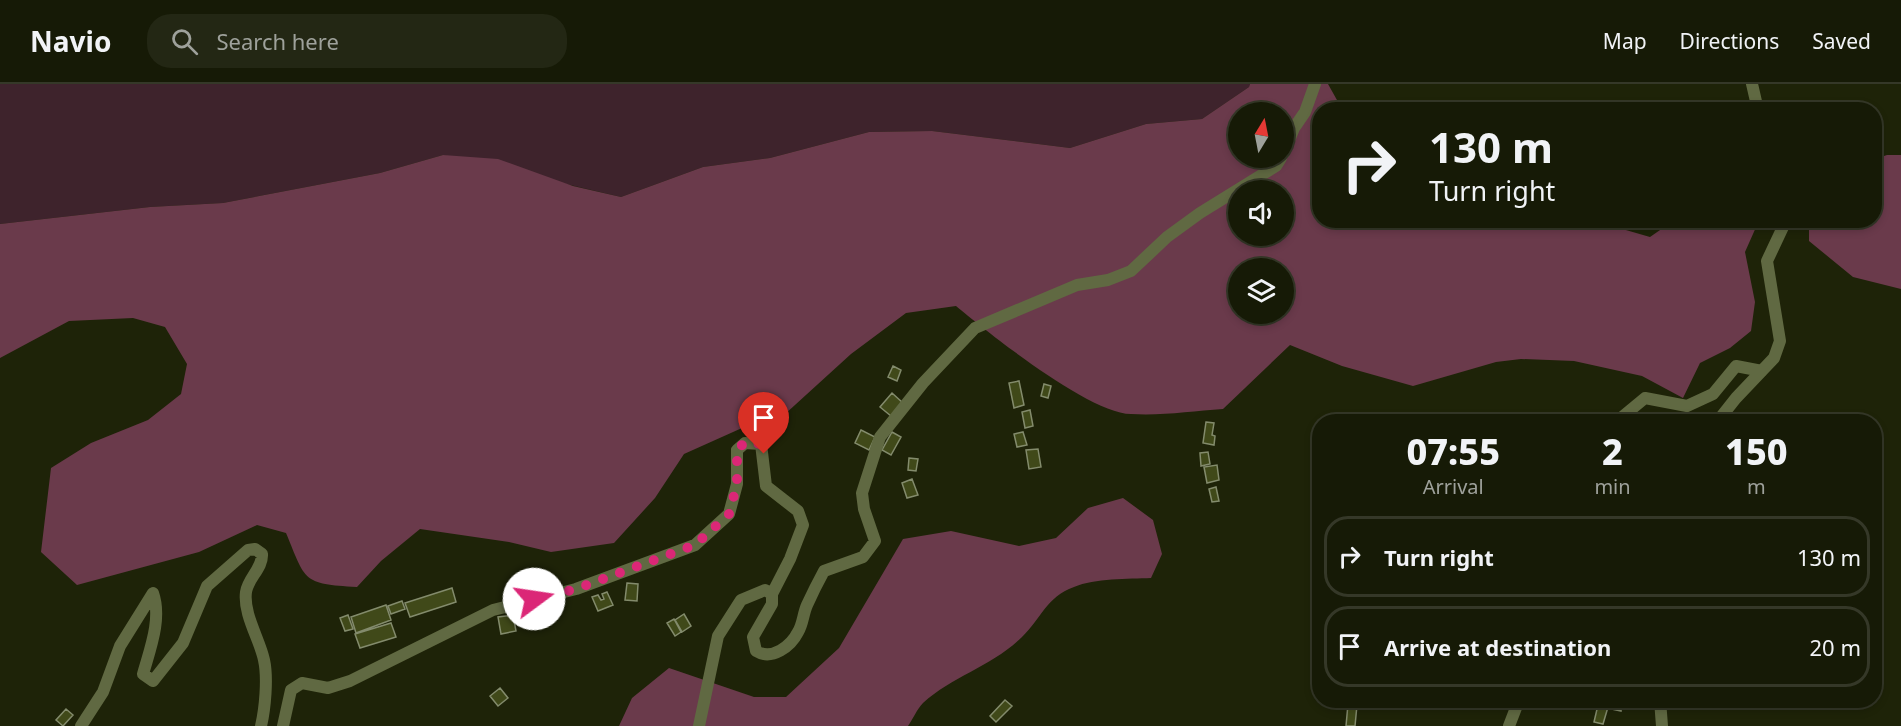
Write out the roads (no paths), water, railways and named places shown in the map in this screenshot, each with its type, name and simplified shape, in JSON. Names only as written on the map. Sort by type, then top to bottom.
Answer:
[{"type":"street","points":[[1294,128],[1305,112],[1315,84]]},
{"type":"street","points":[[1752,84],[1756,102]]},
{"type":"street","points":[[283,726],[291,690],[302,683],[328,688],[350,681],[493,610],[576,589],[695,545],[729,514],[737,484],[737,450],[745,442],[761,444],[766,486],[798,511],[803,525],[790,559],[772,594],[772,604],[753,637],[756,651],[762,654],[774,654],[789,645],[799,631],[806,608],[824,571],[863,557],[875,541],[864,509],[862,493],[880,437],[923,383],[975,328],[1077,285],[1108,280],[1131,271],[1167,237],[1200,213],[1273,168]]},
{"type":"street","points":[[1724,414],[1774,358],[1780,340],[1767,261],[1783,228]]},
{"type":"street","points":[[1623,414],[1645,398],[1687,406],[1713,394],[1736,366],[1762,370]]},
{"type":"street","points":[[81,726],[103,692],[120,646],[153,593],[157,604],[152,640],[142,674],[153,681],[183,643],[207,586],[248,550],[255,549],[262,554],[262,561],[246,592],[251,625],[265,661],[264,712],[261,726]]},
{"type":"street","points":[[699,726],[718,636],[741,600],[765,590],[772,594]]},
{"type":"street","points":[[1509,726],[1516,708]]},
{"type":"street","points":[[1661,708],[1662,726]]}]
